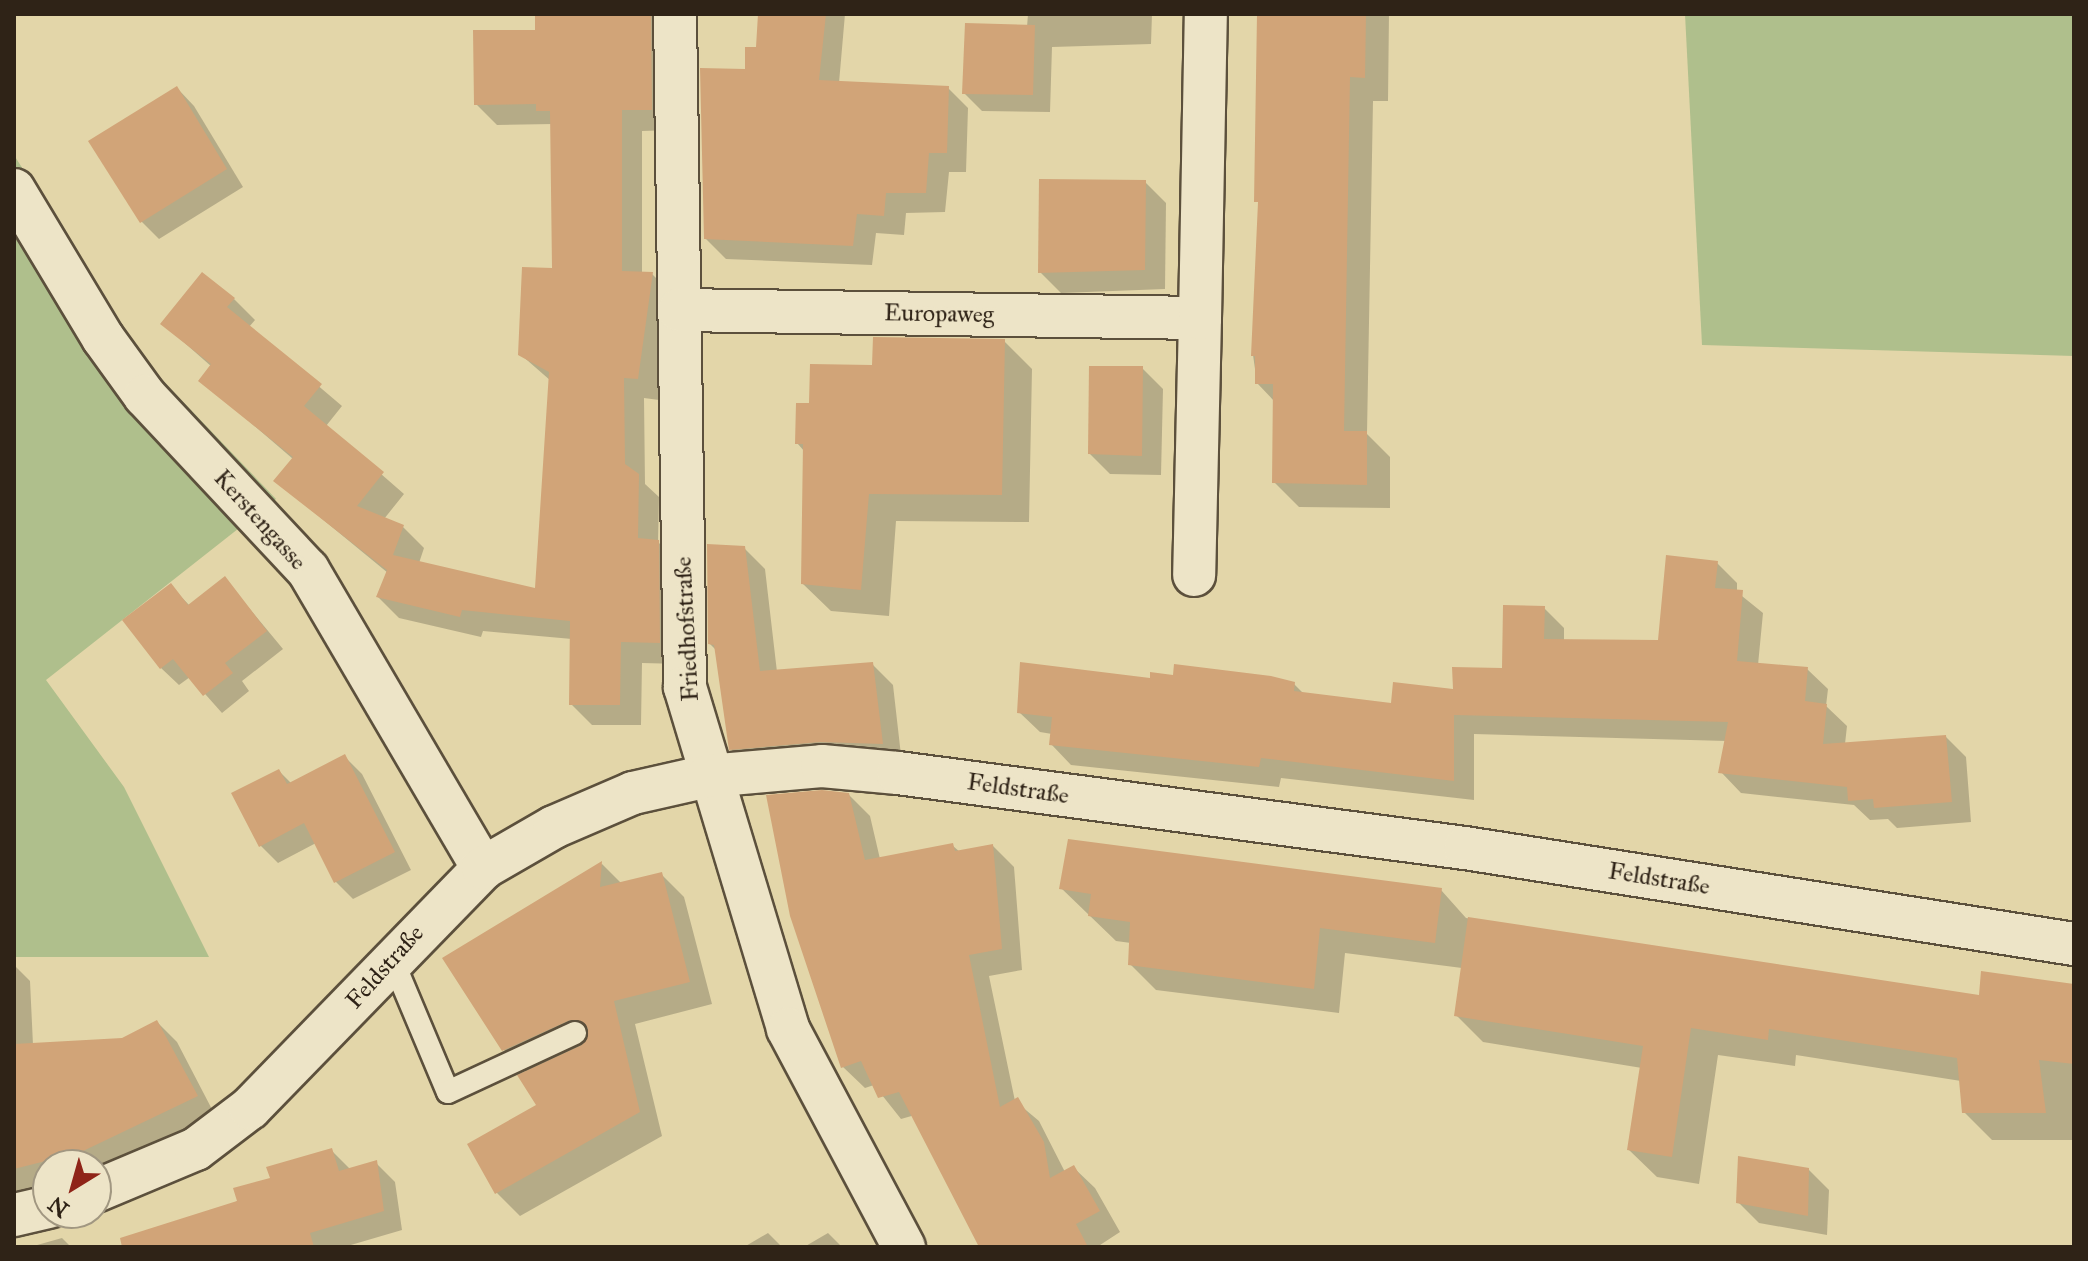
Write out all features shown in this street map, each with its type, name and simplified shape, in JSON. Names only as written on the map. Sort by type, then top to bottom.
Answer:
[{"type":"street","name":"Friedhofstraße","points":[[675,14],[685,687],[708,776],[788,1029],[904,1247]]},
{"type":"street","points":[[1194,575],[1206,14]]},
{"type":"street","name":"Kerstengasse","points":[[14,190],[145,396],[308,570],[483,868]]},
{"type":"street","name":"Europaweg","points":[[679,310],[1200,318]]},
{"type":"street","name":"Feldstraße","points":[[112,1184],[196,1149],[250,1108],[303,1059],[392,959],[483,868],[554,827],[633,793],[708,776],[822,766],[898,773],[1465,848],[2074,944]]},
{"type":"lane","points":[[392,959],[448,1092],[575,1033]]},
{"type":"green space","points":[[1685,14],[2074,14],[2074,356],[1702,345]]},
{"type":"green space","points":[[14,155],[143,360],[276,499],[46,680],[124,787],[209,957],[14,957]]},
{"type":"building","points":[[535,14],[651,14],[652,110],[622,110],[622,271],[653,272],[638,379],[624,378],[625,464],[639,474],[638,538],[659,540],[660,643],[621,642],[620,705],[569,705],[570,621],[462,610],[460,617],[376,597],[387,570],[273,481],[293,457],[198,381],[211,364],[160,324],[202,272],[235,298],[227,307],[322,384],[304,406],[384,472],[357,506],[404,525],[393,555],[535,588],[549,372],[518,355],[522,267],[552,268],[550,111],[536,111],[536,104],[474,105],[473,30],[535,30]]},
{"type":"building","points":[[758,14],[826,14],[819,80],[949,86],[947,153],[929,153],[926,193],[886,193],[884,216],[857,214],[853,246],[704,239],[700,68],[745,69],[745,47],[756,47]]},
{"type":"building","points":[[1257,14],[1366,14],[1365,78],[1350,77],[1344,431],[1367,431],[1367,485],[1272,483],[1273,384],[1255,384],[1255,356],[1251,356],[1258,202],[1254,202]]},
{"type":"building","points":[[965,23],[1035,25],[1033,95],[962,94]]},
{"type":"building","points":[[177,86],[227,169],[140,223],[88,141]]},
{"type":"building","points":[[1039,179],[1146,180],[1145,270],[1038,273]]},
{"type":"building","points":[[873,337],[1005,339],[1002,495],[869,494],[861,590],[801,584],[803,444],[795,444],[796,403],[809,403],[810,364],[872,365]]},
{"type":"building","points":[[1089,366],[1143,366],[1142,456],[1088,454]]},
{"type":"building","points":[[707,544],[745,546],[760,671],[873,662],[883,744],[820,742],[729,750],[714,645],[708,644]]},
{"type":"building","points":[[1666,555],[1718,561],[1715,588],[1743,590],[1737,661],[1808,667],[1805,701],[1827,704],[1823,744],[1946,735],[1952,802],[1874,808],[1873,799],[1848,801],[1847,787],[1718,773],[1728,722],[1454,715],[1454,781],[1261,758],[1259,767],[1049,745],[1052,717],[1017,713],[1020,662],[1150,678],[1150,672],[1173,675],[1174,664],[1271,676],[1295,682],[1294,691],[1391,703],[1393,682],[1453,689],[1452,667],[1502,668],[1503,605],[1545,606],[1544,639],[1658,640]]},
{"type":"building","points":[[225,576],[267,631],[225,663],[233,673],[203,696],[173,659],[160,669],[122,620],[171,583],[188,605]]},
{"type":"building","points":[[345,754],[395,852],[334,883],[304,823],[259,847],[231,793],[279,769],[287,784]]},
{"type":"building","points":[[822,790],[849,793],[865,860],[953,843],[955,851],[993,844],[1002,949],[969,955],[1000,1107],[1018,1097],[1044,1142],[1050,1178],[1074,1165],[1100,1211],[1076,1224],[1088,1247],[979,1247],[899,1092],[878,1098],[861,1061],[841,1068],[790,916],[766,795]]},
{"type":"building","points":[[1068,839],[1442,888],[1435,943],[1320,928],[1314,989],[1128,965],[1130,922],[1088,916],[1091,894],[1059,889]]},
{"type":"building","points":[[602,861],[600,887],[662,872],[690,982],[614,1001],[640,1112],[495,1194],[467,1144],[536,1105],[517,1075],[582,1045],[588,1028],[570,1020],[502,1051],[442,958]]},
{"type":"building","points":[[1468,917],[1979,995],[1981,971],[2074,984],[2074,1064],[2039,1060],[2046,1113],[1962,1113],[1957,1058],[1769,1029],[1768,1040],[1691,1028],[1672,1157],[1627,1150],[1643,1046],[1454,1016]]},
{"type":"building","points":[[157,1020],[198,1096],[87,1149],[32,1149],[32,1164],[14,1169],[14,1044],[122,1038]]},
{"type":"building","points":[[332,1148],[339,1171],[377,1160],[384,1211],[310,1233],[314,1247],[122,1247],[120,1238],[237,1201],[233,1188],[270,1178],[266,1167]]},
{"type":"building","points":[[1738,1156],[1809,1168],[1808,1216],[1736,1203]]}]
